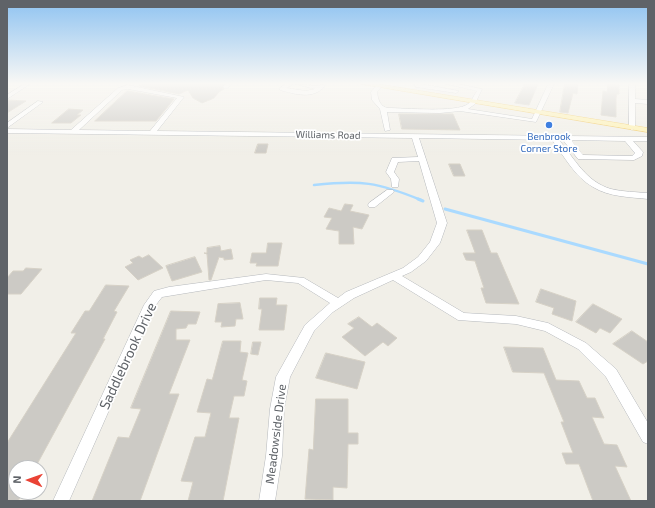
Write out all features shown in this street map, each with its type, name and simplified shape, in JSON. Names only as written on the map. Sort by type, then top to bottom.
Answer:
[{"type":"main road","points":[[507,108],[648,130]]},
{"type":"street","points":[[7,126],[32,108]]},
{"type":"street","points":[[73,132],[100,108]]},
{"type":"street","points":[[152,133],[173,108]]},
{"type":"street","points":[[460,109],[465,108]]},
{"type":"street","points":[[386,130],[383,109],[460,109],[534,121],[541,108]]},
{"type":"street","points":[[632,108],[632,128]]},
{"type":"street","points":[[81,125],[158,126]]},
{"type":"street","name":"Williams Road","points":[[7,131],[648,139]]},
{"type":"street","name":"Meadowside Drive","points":[[267,501],[274,456],[277,409],[283,377],[309,328],[338,303],[350,295],[396,277],[422,259],[435,243],[442,223],[415,136]]},
{"type":"street","points":[[555,139],[580,171],[596,186],[623,193],[648,196]]},
{"type":"street","points":[[566,139],[581,157],[634,158],[639,154],[639,152],[627,139]]},
{"type":"street","points":[[372,205],[392,188],[395,179],[390,172],[395,160],[421,159]]},
{"type":"street","name":"Saddlebrook Drive","points":[[61,501],[150,305],[158,294],[169,291],[266,277],[281,277],[300,280],[338,303]]},
{"type":"street","points":[[396,277],[462,317],[516,320],[548,327],[582,346],[611,373],[648,437]]},
{"type":"building","points":[[7,108],[15,108],[7,113]]},
{"type":"building","points":[[109,108],[167,108],[156,121],[95,121]]},
{"type":"building","points":[[561,108],[569,108],[568,113],[560,112]]},
{"type":"building","points":[[602,108],[616,108],[616,117],[601,115]]},
{"type":"building","points":[[69,109],[83,110],[77,115],[81,115],[71,123],[52,123]]},
{"type":"building","points":[[399,114],[453,114],[460,130],[402,129]]},
{"type":"building","points":[[258,144],[268,144],[266,153],[255,153]]},
{"type":"building","points":[[449,164],[460,164],[465,176],[454,176]]},
{"type":"building","points":[[345,204],[353,205],[350,211],[369,215],[362,229],[353,227],[354,244],[339,244],[339,231],[326,229],[332,218],[324,217],[329,208],[341,211]]},
{"type":"building","points":[[467,230],[482,230],[491,253],[497,253],[519,304],[486,303],[481,288],[484,288],[475,261],[466,260],[463,253],[475,253]]},
{"type":"building","points":[[268,243],[282,243],[278,266],[256,266],[257,263],[250,263],[252,253],[266,253]]},
{"type":"building","points":[[220,246],[221,251],[231,249],[233,259],[224,260],[224,258],[219,257],[211,280],[209,280],[207,254],[204,253],[207,253],[207,248]]},
{"type":"building","points":[[149,255],[163,268],[138,280],[125,267],[133,263],[130,260],[139,256],[142,258]]},
{"type":"building","points":[[195,257],[202,272],[172,281],[166,266]]},
{"type":"building","points":[[26,268],[42,269],[21,294],[7,294],[7,278],[13,271],[23,271]]},
{"type":"building","points":[[106,285],[129,286],[114,311],[117,312],[103,339],[105,339],[39,460],[8,460],[8,500],[19,500],[7,501],[7,443],[76,333],[71,333],[85,311],[89,311]]},
{"type":"building","points":[[541,289],[576,301],[572,321],[552,314],[554,308],[536,302]]},
{"type":"building","points":[[260,298],[277,298],[276,305],[287,305],[284,330],[259,330],[262,309],[259,309]]},
{"type":"building","points":[[240,303],[243,319],[236,319],[235,326],[221,327],[222,322],[215,322],[218,304]]},
{"type":"building","points":[[593,304],[622,319],[610,333],[600,328],[596,333],[576,322]]},
{"type":"building","points":[[171,311],[200,312],[196,324],[188,324],[186,328],[176,329],[176,340],[190,340],[169,394],[179,394],[140,501],[92,501],[118,437],[129,438],[141,409],[131,408]]},
{"type":"building","points":[[359,317],[372,327],[377,323],[397,338],[388,346],[383,342],[365,356],[342,337],[354,328],[348,324]]},
{"type":"building","points":[[632,331],[648,342],[648,361],[643,364],[613,344]]},
{"type":"building","points":[[223,341],[241,341],[240,352],[248,353],[242,380],[247,381],[244,396],[234,396],[229,418],[239,418],[223,501],[188,501],[193,482],[181,481],[195,437],[205,437],[211,413],[197,412],[207,379],[212,380]]},
{"type":"building","points":[[253,342],[261,342],[258,355],[251,354]]},
{"type":"building","points":[[504,347],[543,348],[556,380],[579,381],[587,398],[595,398],[604,418],[592,417],[604,444],[617,445],[627,467],[615,466],[631,501],[593,501],[579,464],[566,464],[562,453],[573,453],[561,422],[564,422],[544,373],[513,372]]},
{"type":"building","points":[[326,353],[365,362],[357,389],[316,378]]},
{"type":"building","points":[[316,399],[348,399],[348,433],[358,433],[358,444],[348,444],[347,488],[333,487],[333,500],[305,499],[309,449],[313,450]]},
{"type":"waterway","points":[[314,185],[344,183],[369,184],[392,189],[421,200]]},
{"type":"waterway","points":[[418,199],[423,201]]},
{"type":"waterway","points":[[445,209],[648,264]]},
{"type":"place","name":"Benbrook Corner Store","points":[[549,125]]}]
